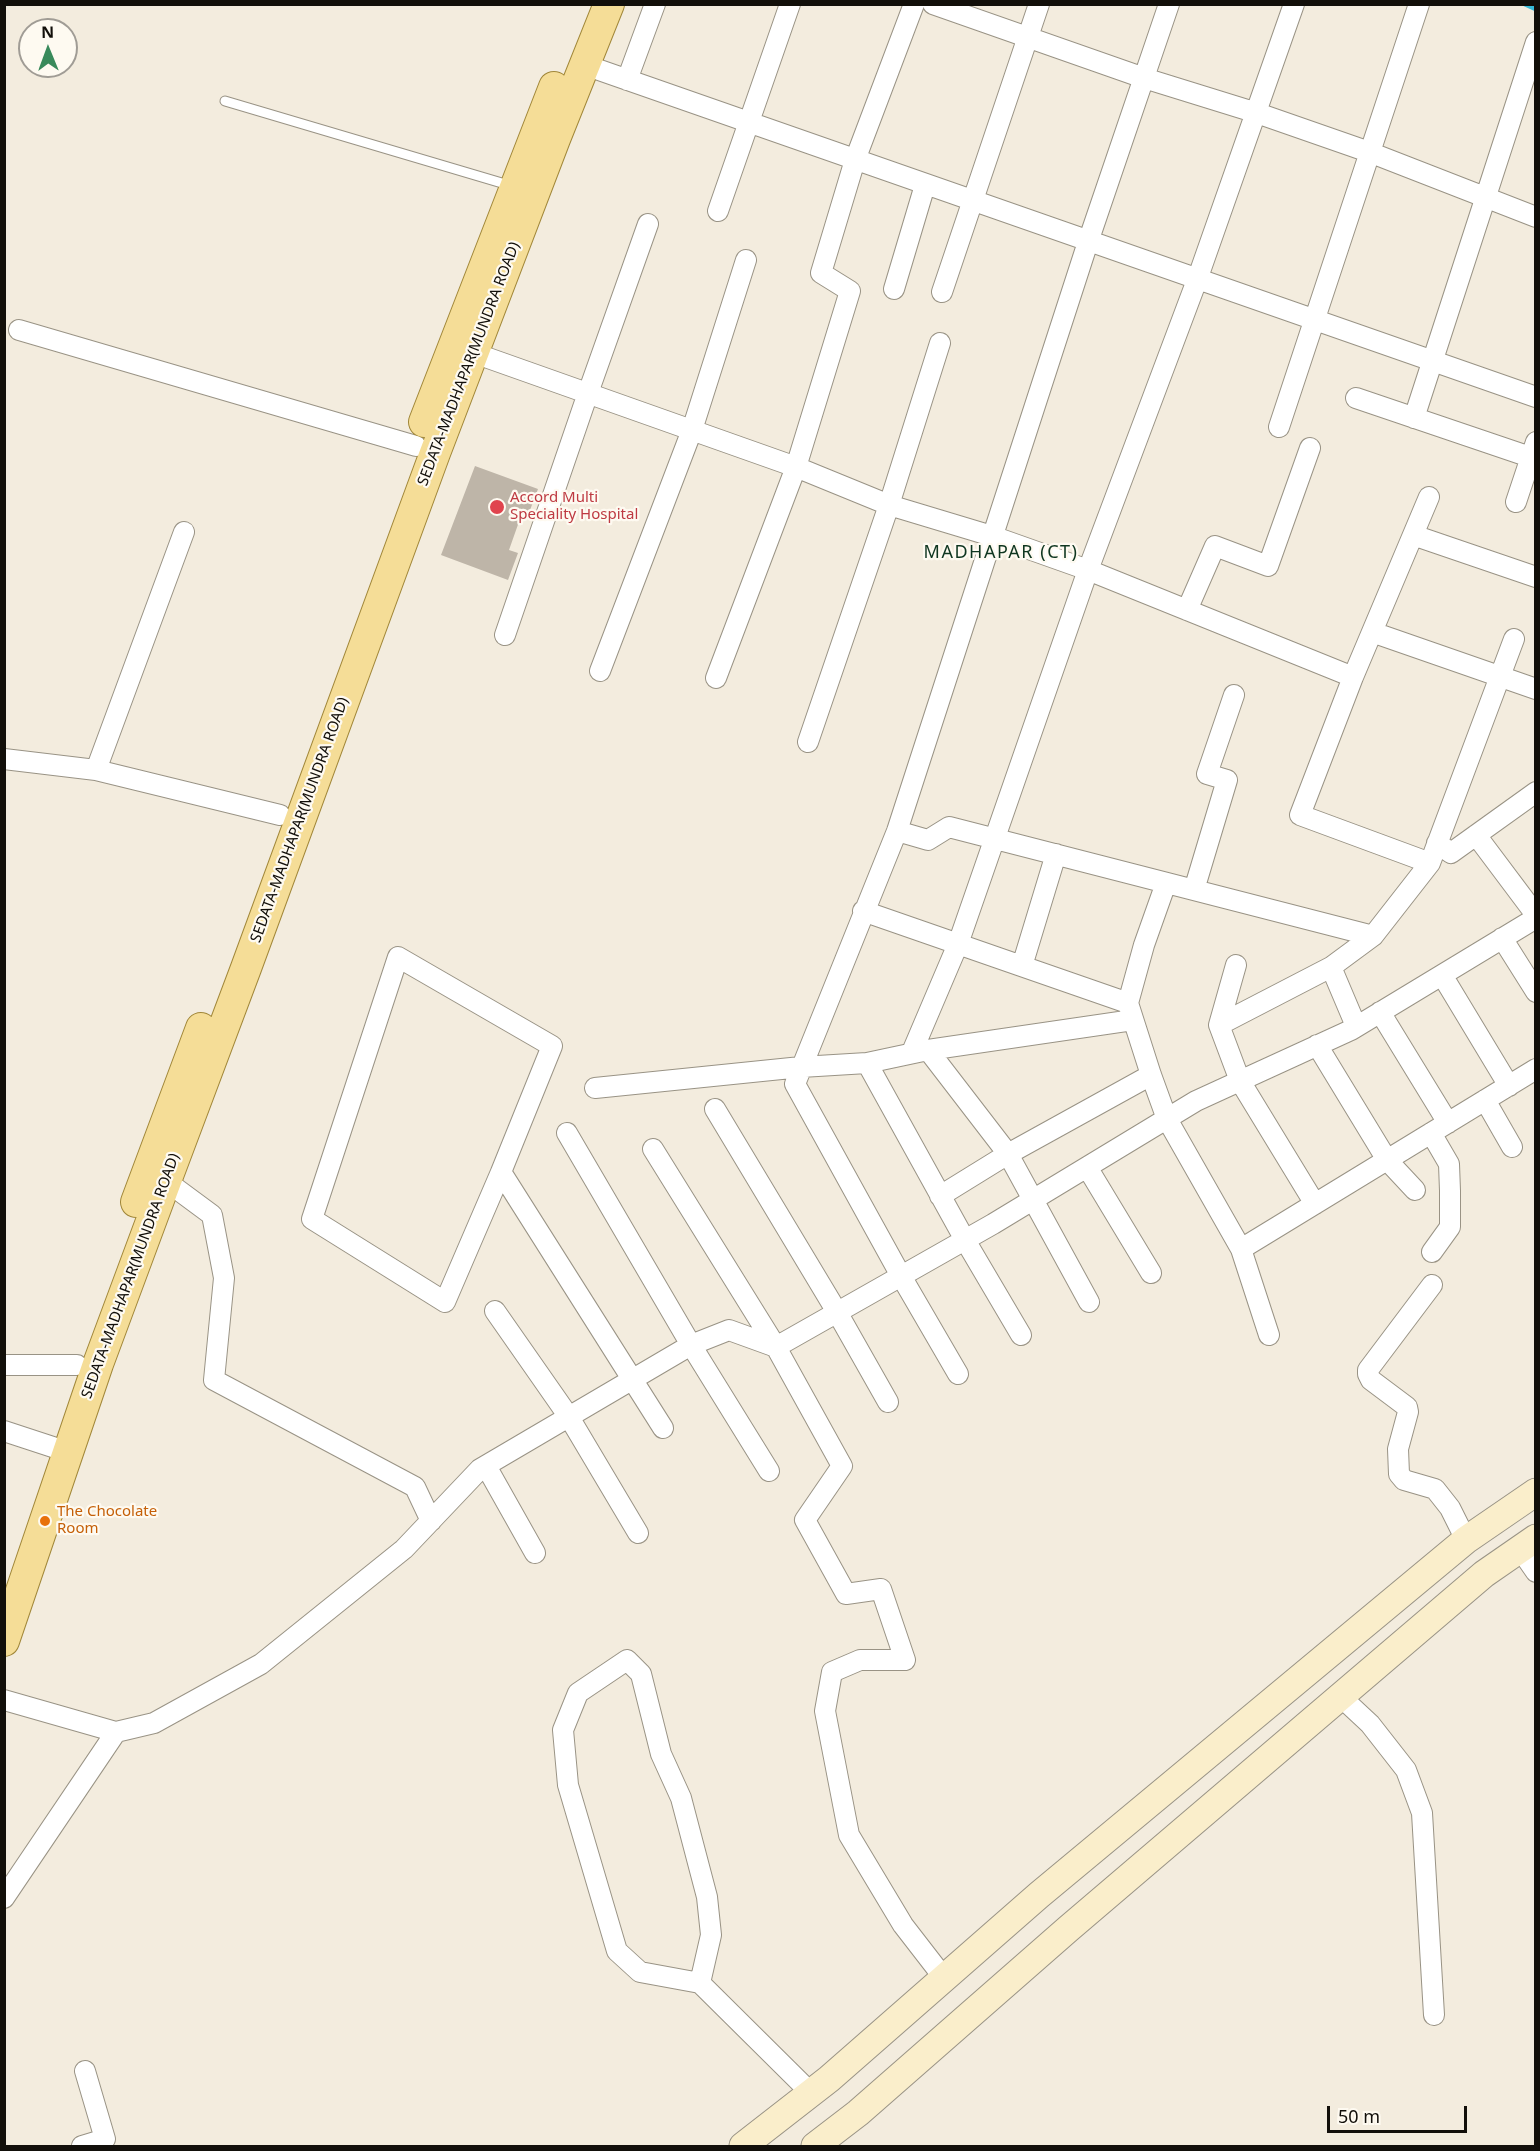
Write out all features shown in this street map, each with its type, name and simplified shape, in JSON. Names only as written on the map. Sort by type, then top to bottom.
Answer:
[{"type":"main road","name":"SEDATA-MADHAPAR(MUNDRA ROAD)","points":[[4,1641],[58,1449],[77,1365],[152,1156],[416,446],[514,186],[587,4]]},
{"type":"main road","name":"SEDATA-MADHAPAR(MUNDRA ROAD)","points":[[4,1575],[58,1449],[98,1364],[474,352],[609,4]]},
{"type":"main road","points":[[744,2146],[811,2094],[1039,1895],[1466,1540],[1536,1492]]},
{"type":"main road","points":[[815,2146],[858,2113],[1068,1929],[1484,1574],[1528,1543]]},
{"type":"street","points":[[627,80],[655,4]]},
{"type":"street","points":[[718,211],[790,4]]},
{"type":"street","points":[[716,678],[796,466],[850,291],[821,273],[855,160],[914,4]]},
{"type":"street","points":[[933,4],[1144,78],[1257,113],[1370,152],[1536,218]]},
{"type":"street","points":[[942,292],[1039,4]]},
{"type":"street","points":[[958,1374],[795,1084],[897,831],[1088,242],[1169,4]]},
{"type":"street","points":[[920,1051],[1088,570],[1197,280],[1294,4]]},
{"type":"street","points":[[1279,427],[1419,4]]},
{"type":"street","points":[[1414,418],[1536,42]]},
{"type":"street","points":[[585,65],[1536,397]]},
{"type":"street","points":[[894,289],[925,184]]},
{"type":"street","points":[[504,635],[648,224]]},
{"type":"street","points":[[600,670],[692,430],[746,260]]},
{"type":"street","points":[[19,330],[416,446]]},
{"type":"street","points":[[808,742],[889,505],[940,343]]},
{"type":"street","points":[[474,352],[796,466],[889,505],[992,536],[1088,570],[1353,677]]},
{"type":"street","points":[[1356,398],[1414,418],[1534,453],[1516,502]]},
{"type":"street","points":[[1187,610],[1215,546],[1268,566],[1310,448]]},
{"type":"street","points":[[1429,497],[1353,677],[1300,815],[1430,863]]},
{"type":"street","points":[[96,770],[184,532]]},
{"type":"street","points":[[1413,536],[1536,577]]},
{"type":"street","points":[[1372,632],[1536,689]]},
{"type":"street","points":[[1219,1025],[1331,967],[1373,936],[1430,863],[1514,639]]},
{"type":"street","points":[[1194,890],[1227,780],[1207,774],[1234,695]]},
{"type":"street","points":[[4,759],[96,770],[280,816]]},
{"type":"street","points":[[1437,843],[1451,853],[1536,792]]},
{"type":"street","points":[[897,831],[928,840],[949,827],[1373,936]]},
{"type":"street","points":[[4,1700],[116,1732],[154,1723],[261,1664],[404,1549],[480,1469],[634,1379],[691,1346],[729,1330],[776,1347],[965,1240],[1196,1101],[1317,1045],[1380,1012],[1536,917],[1476,835]]},
{"type":"street","points":[[1022,966],[1056,855]]},
{"type":"street","points":[[1166,883],[1144,945],[1131,1012],[1150,1075],[1167,1119],[1241,1249],[1269,1335]]},
{"type":"street","points":[[864,911],[1022,966],[1131,1012]]},
{"type":"street","points":[[1502,939],[1536,992]]},
{"type":"street","points":[[398,957],[552,1046],[501,1172],[445,1302],[312,1219],[398,957]]},
{"type":"street","points":[[1236,965],[1219,1025],[1240,1081],[1315,1204]]},
{"type":"street","points":[[1331,967],[1356,1026]]},
{"type":"street","points":[[1442,975],[1509,1086]]},
{"type":"street","points":[[595,1088],[801,1067],[867,1063],[1131,1012]]},
{"type":"street","points":[[1380,1012],[1439,1128],[1449,1164],[1450,1227],[1432,1252]]},
{"type":"street","points":[[1317,1045],[1386,1160],[1415,1190]]},
{"type":"street","points":[[920,1051],[1008,1154],[1089,1302]]},
{"type":"street","points":[[867,1063],[940,1196],[1021,1335]]},
{"type":"street","points":[[1241,1249],[1536,1069]]},
{"type":"street","points":[[940,1196],[1008,1154],[1150,1075]]},
{"type":"street","points":[[1485,1100],[1512,1147]]},
{"type":"street","points":[[715,1109],[837,1312],[888,1402]]},
{"type":"street","points":[[567,1133],[691,1346],[769,1472]]},
{"type":"street","points":[[653,1149],[776,1347],[842,1466],[805,1520],[846,1594],[881,1589],[905,1660],[860,1660],[832,1672],[825,1711],[849,1835],[903,1925],[944,1978]]},
{"type":"street","points":[[1087,1167],[1151,1274]]},
{"type":"street","points":[[501,1172],[663,1428]]},
{"type":"street","points":[[166,1181],[212,1215],[224,1278],[214,1380],[415,1487],[431,1521]]},
{"type":"street","points":[[1432,1285],[1368,1370],[1368,1374],[1371,1380],[1407,1407],[1408,1412],[1398,1449],[1399,1474],[1404,1480],[1435,1489],[1450,1508],[1466,1540]]},
{"type":"street","points":[[495,1311],[569,1417],[638,1533]]},
{"type":"street","points":[[4,1365],[77,1365]]},
{"type":"street","points":[[4,1431],[58,1449]]},
{"type":"street","points":[[486,1466],[535,1553]]},
{"type":"street","points":[[1528,1543],[1536,1572]]},
{"type":"street","points":[[700,1983],[711,1935],[707,1898],[681,1798],[661,1754],[641,1674],[627,1660],[578,1693],[563,1730],[568,1785],[617,1951],[640,1972],[700,1983],[811,2094]]},
{"type":"street","points":[[1340,1696],[1370,1724],[1406,1770],[1422,1813],[1434,2015]]},
{"type":"street","points":[[4,1898],[116,1732]]},
{"type":"street","points":[[82,2146],[105,2139],[85,2071]]},
{"type":"lane","points":[[225,101],[514,186]]},
{"type":"building","points":[[475,466],[538,489],[527,518],[521,516],[509,550],[518,553],[508,580],[441,555]]},
{"type":"waterway","points":[[1525,4],[1536,9]]},
{"type":"place","name":"Accord Multi Speciality Hospital","points":[[497,507]]},
{"type":"place","name":"The Chocolate Room","points":[[45,1521]]},
{"type":"district","name":"MADHAPAR (CT)","points":[[1001,553]]}]
